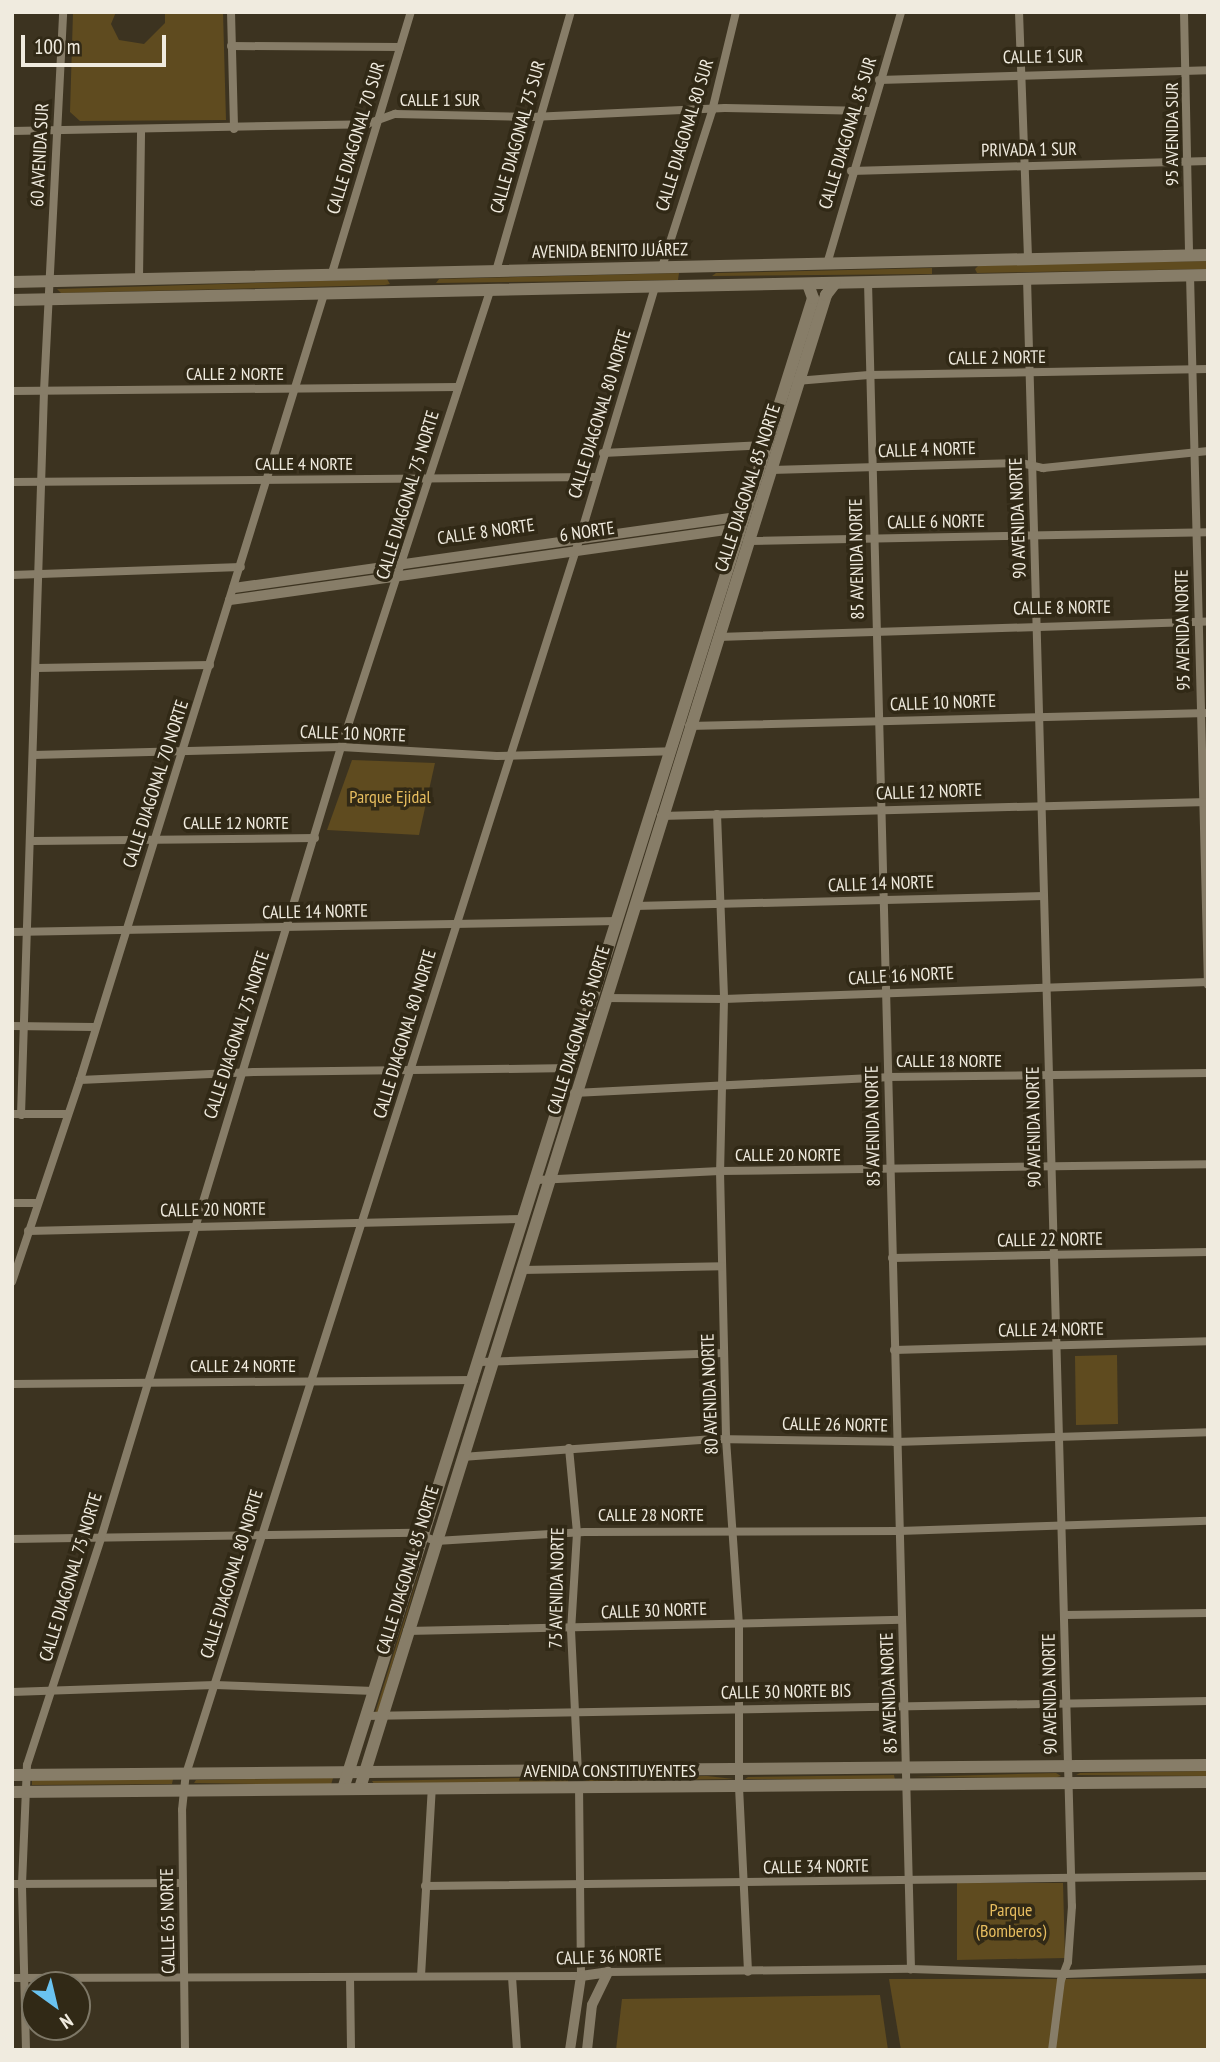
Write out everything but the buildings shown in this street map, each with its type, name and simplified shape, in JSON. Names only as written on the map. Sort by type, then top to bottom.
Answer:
[{"type":"main road","name":"AVENIDA BENITO JUÁREZ","points":[[12,282],[1208,255]]},
{"type":"main road","points":[[979,278],[971,268],[980,260]]},
{"type":"main road","points":[[931,280],[939,273],[934,262]]},
{"type":"main road","points":[[675,286],[685,278],[679,266]]},
{"type":"main road","points":[[712,286],[709,275],[715,267]]},
{"type":"main road","points":[[435,292],[429,281],[437,272]]},
{"type":"main road","points":[[386,292],[393,284],[388,273]]},
{"type":"main road","name":"AVENIDA BENITO JUÁREZ","points":[[12,300],[1208,275]]},
{"type":"main road","name":"CALLE DIAGONAL 85 NORTE","points":[[713,637],[742,522],[767,445],[826,295],[835,283]]},
{"type":"main road","name":"CALLE DIAGONAL 85 NORTE","points":[[343,1789],[365,1716],[495,1362],[579,1093],[618,921],[656,817],[713,637],[749,541],[771,470],[813,299],[808,284]]},
{"type":"main road","name":"CALLE DIAGONAL 85 NORTE","points":[[360,1788],[407,1631],[474,1380],[572,1069],[635,906],[671,751],[685,726]]},
{"type":"main road","name":"AVENIDA CONSTITUYENTES","points":[[12,1775],[1208,1765]]},
{"type":"main road","name":"AVENIDA CONSTITUYENTES","points":[[18,1791],[906,1787],[1208,1782]]},
{"type":"street","name":"60 AVENIDA SUR","points":[[16,1115],[25,1027],[44,391],[63,12]]},
{"type":"street","points":[[230,12],[233,129]]},
{"type":"street","name":"CALLE DIAGONAL 70 SUR","points":[[332,273],[411,12]]},
{"type":"street","name":"CALLE DIAGONAL 75 SUR","points":[[496,271],[571,12]]},
{"type":"street","name":"CALLE DIAGONAL 80 SUR","points":[[662,267],[712,111],[736,12]]},
{"type":"street","name":"CALLE DIAGONAL 85 SUR","points":[[827,264],[851,171],[901,12]]},
{"type":"street","points":[[1020,12],[1028,258]]},
{"type":"street","name":"95 AVENIDA SUR","points":[[1184,12],[1188,70],[1189,255]]},
{"type":"street","points":[[231,47],[400,47]]},
{"type":"street","name":"CALLE 1 SUR","points":[[879,80],[1021,73],[1208,70]]},
{"type":"street","name":"CALLE 1 SUR","points":[[12,131],[233,129],[367,124],[395,114],[539,117],[712,111],[869,111]]},
{"type":"street","points":[[139,278],[141,130]]},
{"type":"street","name":"PRIVADA 1 SUR","points":[[851,171],[1208,161]]},
{"type":"street","name":"95 AVENIDA NORTE","points":[[1190,275],[1196,532],[1203,622],[1208,983]]},
{"type":"street","name":"90 AVENIDA NORTE","points":[[1027,278],[1070,1878],[1065,1974],[1052,2050]]},
{"type":"street","name":"85 AVENIDA NORTE","points":[[867,282],[878,810],[911,1969]]},
{"type":"street","name":"CALLE DIAGONAL 80 NORTE","points":[[183,1791],[186,1774],[410,1071],[507,756],[580,537],[603,453],[655,287]]},
{"type":"street","name":"CALLE DIAGONAL 75 NORTE","points":[[26,1971],[18,1791],[26,1775],[101,1538],[145,1382],[288,928],[341,747],[405,561],[489,292]]},
{"type":"street","name":"CALLE DIAGONAL 70 NORTE","points":[[12,1282],[80,1080],[94,1027],[234,588],[291,389],[324,294]]},
{"type":"street","name":"CALLE 2 NORTE","points":[[793,381],[869,375],[1208,369]]},
{"type":"street","name":"CALLE 2 NORTE","points":[[12,391],[458,387]]},
{"type":"street","points":[[603,453],[767,445]]},
{"type":"street","name":"CALLE 4 NORTE","points":[[771,470],[1032,466],[1208,451]]},
{"type":"street","name":"CALLE 4 NORTE","points":[[12,482],[596,477]]},
{"type":"street","name":"CALLE 8 NORTE","points":[[234,588],[580,537],[742,522]]},
{"type":"street","name":"6 NORTE","points":[[230,600],[574,551],[742,522]]},
{"type":"street","name":"CALLE 6 NORTE","points":[[749,541],[1208,532]]},
{"type":"street","points":[[12,575],[240,567]]},
{"type":"street","name":"CALLE 8 NORTE","points":[[713,637],[1203,622]]},
{"type":"street","points":[[37,668],[210,665]]},
{"type":"street","name":"CALLE 10 NORTE","points":[[685,726],[1204,713]]},
{"type":"street","name":"CALLE 10 NORTE","points":[[33,755],[341,747],[507,756],[671,751]]},
{"type":"street","name":"CALLE 12 NORTE","points":[[656,817],[1205,802]]},
{"type":"street","name":"80 AVENIDA NORTE","points":[[717,814],[724,999],[720,1171],[726,1439],[738,1624],[739,1787],[748,1972]]},
{"type":"street","name":"CALLE 12 NORTE","points":[[32,841],[315,838]]},
{"type":"street","name":"CALLE 14 NORTE","points":[[635,906],[1044,897]]},
{"type":"street","name":"CALLE 14 NORTE","points":[[12,932],[618,921]]},
{"type":"street","name":"CALLE 16 NORTE","points":[[601,998],[724,999],[1047,985],[1208,983]]},
{"type":"street","points":[[12,1026],[94,1027]]},
{"type":"street","points":[[80,1080],[241,1073],[572,1069]]},
{"type":"street","name":"CALLE 18 NORTE","points":[[565,1092],[887,1076],[1208,1073]]},
{"type":"street","points":[[16,1115],[68,1114]]},
{"type":"street","name":"CALLE 20 NORTE","points":[[537,1180],[720,1171],[890,1171],[1208,1164]]},
{"type":"street","points":[[12,1203],[37,1203]]},
{"type":"street","name":"CALLE 20 NORTE","points":[[28,1231],[524,1219]]},
{"type":"street","name":"CALLE 22 NORTE","points":[[892,1258],[1208,1251]]},
{"type":"street","points":[[522,1270],[722,1266]]},
{"type":"street","name":"CALLE 24 NORTE","points":[[894,1350],[1208,1341]]},
{"type":"street","points":[[480,1362],[724,1353]]},
{"type":"street","name":"CALLE 24 NORTE","points":[[12,1384],[474,1380]]},
{"type":"street","name":"CALLE 26 NORTE","points":[[462,1457],[726,1439],[895,1442],[1208,1432]]},
{"type":"street","name":"75 AVENIDA NORTE","points":[[569,1448],[577,1533],[571,1630],[578,1772]]},
{"type":"street","name":"CALLE 28 NORTE","points":[[12,1539],[264,1532],[430,1538],[577,1533],[899,1531],[1208,1521]]},
{"type":"street","points":[[1064,1615],[1208,1613]]},
{"type":"street","name":"CALLE 30 NORTE","points":[[407,1631],[571,1630],[902,1620]]},
{"type":"street","points":[[12,1692],[215,1685],[374,1691]]},
{"type":"street","name":"CALLE 30 NORTE BIS","points":[[365,1716],[1208,1701]]},
{"type":"street","points":[[421,1976],[432,1788]]},
{"type":"street","points":[[570,2050],[581,1976],[579,1788]]},
{"type":"street","name":"CALLE 65 NORTE","points":[[183,1791],[185,2050]]},
{"type":"street","name":"CALLE 34 NORTE","points":[[425,1886],[581,1883],[743,1885],[1208,1876]]},
{"type":"street","points":[[12,1884],[183,1883]]},
{"type":"street","name":"CALLE 36 NORTE","points":[[91,1977],[512,1977],[581,1976],[608,1972],[911,1969],[1065,1974],[1208,1969]]},
{"type":"street","points":[[587,2050],[592,2005],[608,1972]]},
{"type":"street","points":[[350,1977],[351,2050]]},
{"type":"street","points":[[512,1977],[517,2050]]},
{"type":"green space","points":[[73,12],[116,12],[111,24],[119,40],[144,44],[165,23],[165,12],[223,12],[226,120],[80,121],[70,112]]},
{"type":"green space","points":[[1208,261],[1208,269],[977,273],[975,269],[979,265]]},
{"type":"green space","points":[[932,268],[932,274],[712,276],[716,273]]},
{"type":"green space","points":[[679,273],[678,280],[436,283],[439,279]]},
{"type":"green space","points":[[387,279],[390,284],[385,285],[61,293],[57,289]]},
{"type":"green space","name":"Parque Ejidal","points":[[352,760],[435,763],[419,835],[327,830]]},
{"type":"green space","points":[[1117,1355],[1118,1424],[1076,1425],[1075,1356]]},
{"type":"green space","points":[[426,1550],[378,1712],[375,1713]]},
{"type":"green space","points":[[1208,1771],[1208,1776],[1076,1775],[1080,1773]]},
{"type":"green space","points":[[1056,1773],[1061,1776],[911,1777]]},
{"type":"green space","points":[[894,1775],[895,1780],[745,1779],[748,1777]]},
{"type":"green space","points":[[707,1776],[734,1779],[585,1781],[589,1778]]},
{"type":"green space","points":[[568,1777],[568,1783],[374,1784],[372,1781]]},
{"type":"green space","points":[[333,1778],[331,1785],[194,1783],[196,1780]]},
{"type":"green space","points":[[32,1779],[173,1779],[172,1784],[32,1785]]},
{"type":"green space","name":"Parque (Bomberos)","points":[[957,1883],[1063,1883],[1065,1958],[957,1960]]},
{"type":"green space","points":[[889,1979],[1208,1979],[1208,2050],[901,2050]]},
{"type":"green space","points":[[880,1995],[888,2050],[616,2050],[622,1999]]}]
